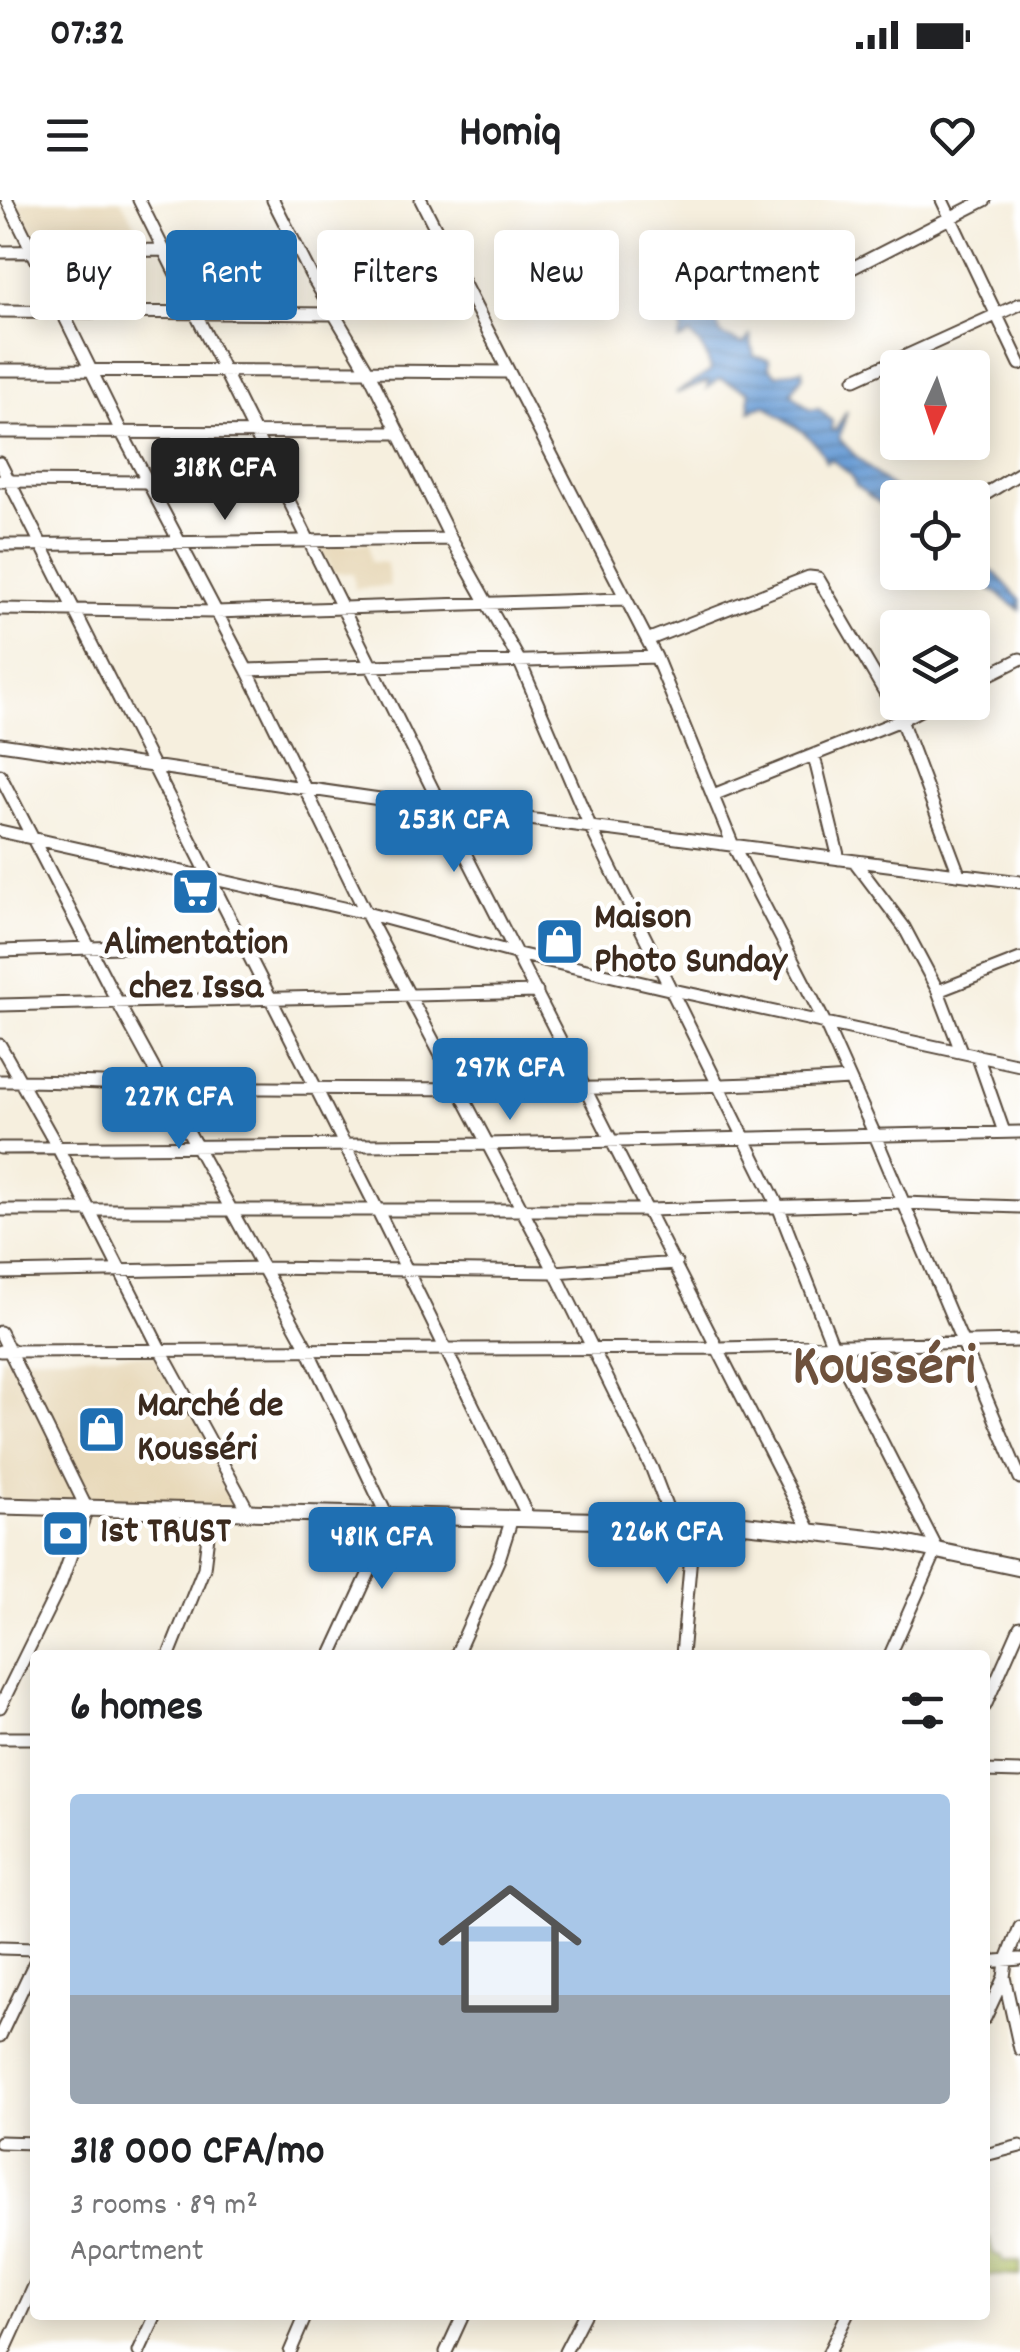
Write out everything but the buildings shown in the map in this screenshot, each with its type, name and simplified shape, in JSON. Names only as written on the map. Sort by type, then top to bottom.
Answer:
[{"type":"highway","points":[[0,1506],[694,1522],[810,1530],[937,1548],[1020,1568]]},
{"type":"street","points":[[8,200],[30,248]]},
{"type":"street","points":[[139,200],[166,256]]},
{"type":"street","points":[[273,200],[317,284]]},
{"type":"street","points":[[422,200],[656,658],[732,844],[824,1021],[1020,1478]]},
{"type":"street","points":[[942,200],[1020,364]]},
{"type":"street","points":[[855,267],[984,200]]},
{"type":"street","points":[[146,250],[163,250]]},
{"type":"street","points":[[0,252],[30,252]]},
{"type":"street","points":[[855,379],[1020,304]]},
{"type":"street","points":[[0,311],[30,311]]},
{"type":"street","points":[[66,320],[247,670],[366,913],[554,1272],[652,1468],[672,1521]]},
{"type":"street","points":[[199,320],[442,808],[810,1530]]},
{"type":"street","points":[[337,320],[368,372],[451,539],[518,660],[590,826],[778,1206],[833,1346],[937,1548],[892,1650]]},
{"type":"street","points":[[0,370],[509,372]]},
{"type":"street","points":[[0,432],[398,433]]},
{"type":"street","points":[[0,463],[5,481],[42,544],[408,1270],[520,1518],[458,1650]]},
{"type":"street","points":[[990,491],[1020,473]]},
{"type":"street","points":[[5,481],[149,482]]},
{"type":"street","points":[[0,545],[451,539]]},
{"type":"street","points":[[647,640],[809,577],[818,578],[880,684]]},
{"type":"street","points":[[0,609],[216,612],[623,599]]},
{"type":"street","points":[[247,670],[656,658]]},
{"type":"street","points":[[990,674],[1020,659]]},
{"type":"street","points":[[713,795],[901,720],[959,874]]},
{"type":"street","points":[[0,744],[442,808],[1020,882]]},
{"type":"street","points":[[814,756],[839,858]]},
{"type":"street","points":[[0,775],[118,1003],[308,1350],[386,1514],[378,1551],[333,1650]]},
{"type":"street","points":[[0,831],[366,913],[673,990],[1020,1065]]},
{"type":"street","points":[[855,862],[897,915],[938,991],[961,1051]]},
{"type":"street","points":[[0,951],[242,943]]},
{"type":"street","points":[[938,991],[1020,959]]},
{"type":"street","points":[[0,1005],[537,992]]},
{"type":"street","points":[[0,1045],[60,1150],[161,1351],[249,1512]]},
{"type":"street","points":[[977,1055],[1004,1132]]},
{"type":"street","points":[[0,1081],[316,1088],[585,1088],[720,1087],[848,1079]]},
{"type":"street","points":[[0,1148],[486,1144],[1020,1132]]},
{"type":"street","points":[[0,1210],[648,1210],[903,1203],[1020,1206]]},
{"type":"street","points":[[0,1273],[263,1268],[554,1272],[676,1263]]},
{"type":"street","points":[[0,1332],[87,1509],[61,1583],[0,1707]]},
{"type":"street","points":[[6,1351],[720,1348],[1020,1341]]},
{"type":"street","points":[[171,1650],[204,1568],[211,1511]]},
{"type":"street","points":[[682,1650],[694,1522]]},
{"type":"street","points":[[990,1695],[1020,1627]]},
{"type":"street","points":[[0,1738],[30,1738]]},
{"type":"street","points":[[990,1771],[1020,1772]]},
{"type":"street","points":[[990,2007],[1020,1927]]},
{"type":"street","points":[[0,1948],[30,1949]]},
{"type":"street","points":[[990,1962],[1020,1960]]},
{"type":"street","points":[[0,2036],[30,1973]]},
{"type":"street","points":[[1004,1977],[1020,2049]]},
{"type":"street","points":[[0,2142],[30,2143]]},
{"type":"street","points":[[990,2154],[1020,2146]]},
{"type":"street","points":[[4,2352],[30,2295]]},
{"type":"street","points":[[140,2352],[154,2320]]},
{"type":"street","points":[[290,2352],[304,2320]]},
{"type":"street","points":[[446,2352],[462,2320]]},
{"type":"street","points":[[565,2352],[581,2320]]},
{"type":"street","points":[[829,2352],[845,2320]]},
{"type":"shaded area","points":[[35,200],[121,200],[139,230],[30,232],[18,204]]},
{"type":"shaded area","points":[[369,543],[371,562],[387,563],[390,586],[355,589],[353,573],[332,573],[328,560],[322,560],[321,546]]},
{"type":"shaded area","name":"Marché de Kousséri","points":[[165,1354],[246,1508],[0,1501],[0,1357]]},
{"type":"green space","points":[[990,2243],[993,2254],[1002,2256],[1003,2261],[1020,2261],[1020,2276],[990,2275]]},
{"type":"water","points":[[679,320],[717,323],[721,335],[743,344],[750,336],[754,356],[769,360],[769,368],[777,375],[802,369],[803,375],[791,393],[810,410],[819,409],[832,421],[831,429],[835,431],[847,411],[839,438],[883,480],[880,480],[880,504],[856,486],[850,474],[831,459],[826,462],[809,437],[765,405],[750,411],[749,391],[720,379],[707,388],[708,381],[676,393],[711,371],[704,351],[690,335],[679,340]]},
{"type":"water","points":[[990,570],[1020,600],[1020,610],[990,588]]},
{"type":"place","name":"Alimentation chez Issa","points":[[196,891]]},
{"type":"place","name":"Maison Photo Sunday","points":[[559,941]]},
{"type":"place","name":"Marché de Kousséri","points":[[102,1429]]},
{"type":"place","name":"1st TRUST","points":[[65,1533]]},
{"type":"district","name":"Kousséri","points":[[884,1370]]}]
